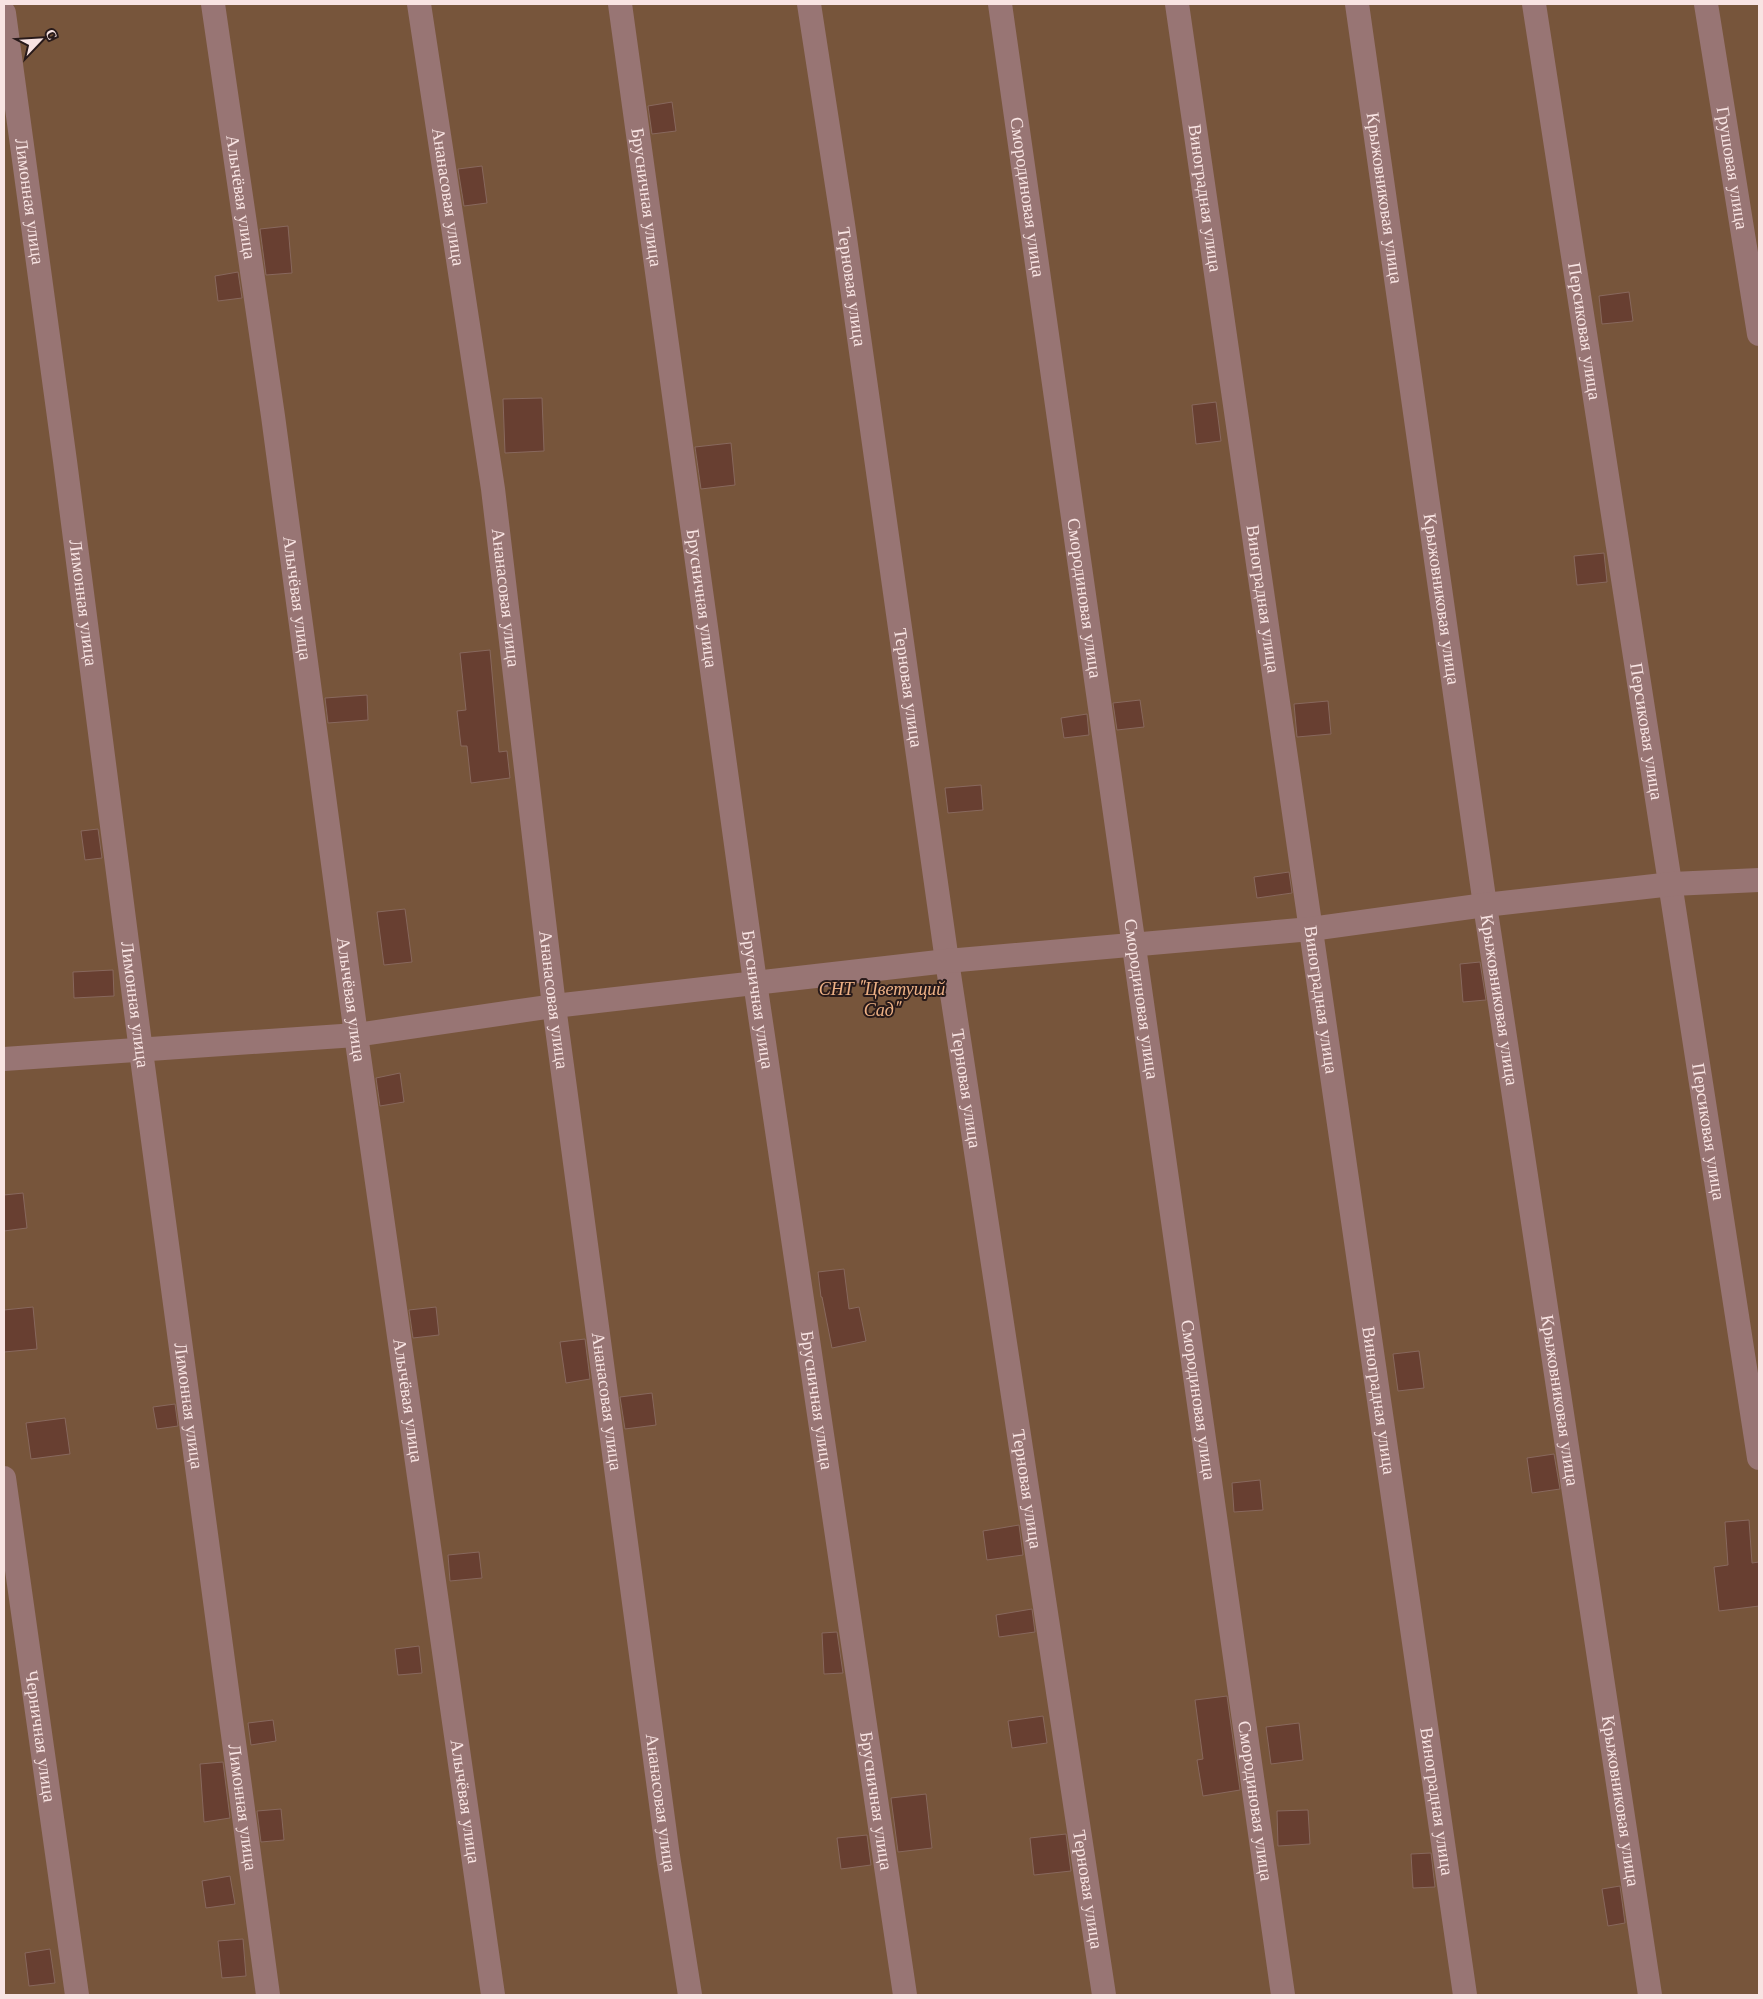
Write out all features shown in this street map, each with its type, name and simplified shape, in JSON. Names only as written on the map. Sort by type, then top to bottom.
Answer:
[{"type":"street","name":"Алычёвая улица","points":[[213,4],[274,416],[356,1035],[493,1995]]},
{"type":"street","name":"Ананасовая улица","points":[[418,4],[494,489],[554,1006],[667,1846],[690,1995]]},
{"type":"street","name":"Брусничная улица","points":[[620,4],[755,982],[905,1995]]},
{"type":"street","name":"Терновая улица","points":[[810,4],[947,961],[1104,1995]]},
{"type":"street","name":"Смородиновая улица","points":[[1000,4],[1132,944],[1283,1995]]},
{"type":"street","name":"Виноградная улица","points":[[1177,4],[1465,1995]]},
{"type":"street","name":"Крыжовниковая улица","points":[[1357,4],[1485,905],[1650,1995]]},
{"type":"street","name":"Персиковая улица","points":[[1534,4],[1672,884],[1759,1458]]},
{"type":"street","name":"Грушовая улица","points":[[1706,4],[1759,334]]},
{"type":"street","name":"Лимонная улица","points":[[4,13],[268,1995]]},
{"type":"street","points":[[4,1059],[356,1035],[554,1006],[755,982],[947,961],[1311,929],[1485,905],[1672,884],[1759,880]]},
{"type":"street","name":"Черничная улица","points":[[4,1478],[77,1995]]},
{"type":"green space","name":"СНТ \"Цветущий Сад\"","points":[[4,4],[1759,4],[1759,1995],[4,1995]]},
{"type":"building","points":[[672,102],[676,131],[652,134],[648,106]]},
{"type":"building","points":[[482,166],[487,203],[464,206],[458,169]]},
{"type":"building","points":[[288,226],[292,273],[266,275],[260,229]]},
{"type":"building","points":[[238,272],[242,298],[218,301],[215,276]]},
{"type":"building","points":[[1629,292],[1633,321],[1602,324],[1599,296]]},
{"type":"building","points":[[542,398],[544,451],[505,453],[503,399]]},
{"type":"building","points":[[1216,402],[1221,441],[1196,444],[1192,405]]},
{"type":"building","points":[[731,443],[735,485],[701,489],[695,447]]},
{"type":"building","points":[[1604,553],[1607,582],[1577,585],[1574,556]]},
{"type":"building","points":[[490,650],[499,752],[507,751],[510,778],[471,783],[467,746],[461,746],[457,711],[466,710],[460,653]]},
{"type":"building","points":[[367,695],[368,720],[328,723],[325,698]]},
{"type":"building","points":[[1140,700],[1144,727],[1117,730],[1113,703]]},
{"type":"building","points":[[1328,701],[1331,734],[1297,737],[1294,704]]},
{"type":"building","points":[[1087,714],[1089,735],[1064,738],[1061,718]]},
{"type":"building","points":[[981,785],[983,810],[948,813],[945,788]]},
{"type":"building","points":[[98,829],[102,858],[85,860],[81,831]]},
{"type":"building","points":[[1289,872],[1292,893],[1257,898],[1254,877]]},
{"type":"building","points":[[405,909],[412,962],[384,965],[377,912]]},
{"type":"building","points":[[1480,962],[1486,1000],[1463,1002],[1460,964]]},
{"type":"building","points":[[113,970],[114,996],[74,998],[73,972]]},
{"type":"building","points":[[400,1073],[404,1102],[380,1106],[376,1078]]},
{"type":"building","points":[[23,1193],[27,1228],[4,1231],[4,1195]]},
{"type":"building","points":[[844,1269],[849,1309],[859,1307],[866,1341],[832,1348],[821,1297],[818,1272]]},
{"type":"building","points":[[33,1307],[37,1349],[4,1352],[4,1310]]},
{"type":"building","points":[[436,1307],[439,1335],[413,1338],[409,1310]]},
{"type":"building","points":[[585,1339],[590,1379],[566,1383],[560,1342]]},
{"type":"building","points":[[1419,1351],[1424,1388],[1398,1391],[1393,1354]]},
{"type":"building","points":[[652,1393],[656,1425],[625,1429],[620,1397]]},
{"type":"building","points":[[175,1404],[178,1426],[157,1429],[153,1407]]},
{"type":"building","points":[[65,1418],[70,1454],[31,1459],[26,1423]]},
{"type":"building","points":[[1554,1454],[1560,1489],[1532,1493],[1527,1458]]},
{"type":"building","points":[[1260,1480],[1263,1510],[1234,1512],[1232,1483]]},
{"type":"building","points":[[1749,1520],[1752,1563],[1759,1562],[1759,1606],[1719,1611],[1714,1567],[1728,1565],[1725,1522]]},
{"type":"building","points":[[1019,1525],[1023,1555],[987,1560],[983,1531]]},
{"type":"building","points":[[479,1552],[482,1578],[450,1581],[448,1555]]},
{"type":"building","points":[[1032,1609],[1035,1632],[999,1637],[996,1615]]},
{"type":"building","points":[[837,1632],[843,1673],[824,1674],[822,1633]]},
{"type":"building","points":[[419,1646],[422,1673],[398,1675],[395,1649]]},
{"type":"building","points":[[1227,1696],[1240,1790],[1203,1796],[1197,1760],[1203,1759],[1195,1700]]},
{"type":"building","points":[[1043,1716],[1047,1743],[1012,1748],[1008,1721]]},
{"type":"building","points":[[273,1720],[276,1741],[251,1745],[248,1723]]},
{"type":"building","points":[[1299,1723],[1303,1760],[1271,1764],[1266,1727]]},
{"type":"building","points":[[223,1762],[230,1818],[204,1822],[200,1764]]},
{"type":"building","points":[[926,1794],[932,1848],[898,1852],[891,1798]]},
{"type":"building","points":[[281,1809],[284,1840],[261,1842],[257,1811]]},
{"type":"building","points":[[1308,1810],[1310,1844],[1278,1846],[1277,1811]]},
{"type":"building","points":[[1066,1834],[1071,1871],[1034,1875],[1030,1838]]},
{"type":"building","points":[[867,1835],[871,1865],[841,1869],[837,1838]]},
{"type":"building","points":[[1431,1853],[1435,1887],[1413,1888],[1411,1854]]},
{"type":"building","points":[[230,1876],[235,1904],[206,1908],[202,1881]]},
{"type":"building","points":[[1620,1886],[1625,1923],[1608,1926],[1602,1889]]},
{"type":"building","points":[[243,1939],[246,1976],[222,1978],[218,1941]]},
{"type":"building","points":[[50,1949],[55,1983],[29,1986],[25,1953]]}]
